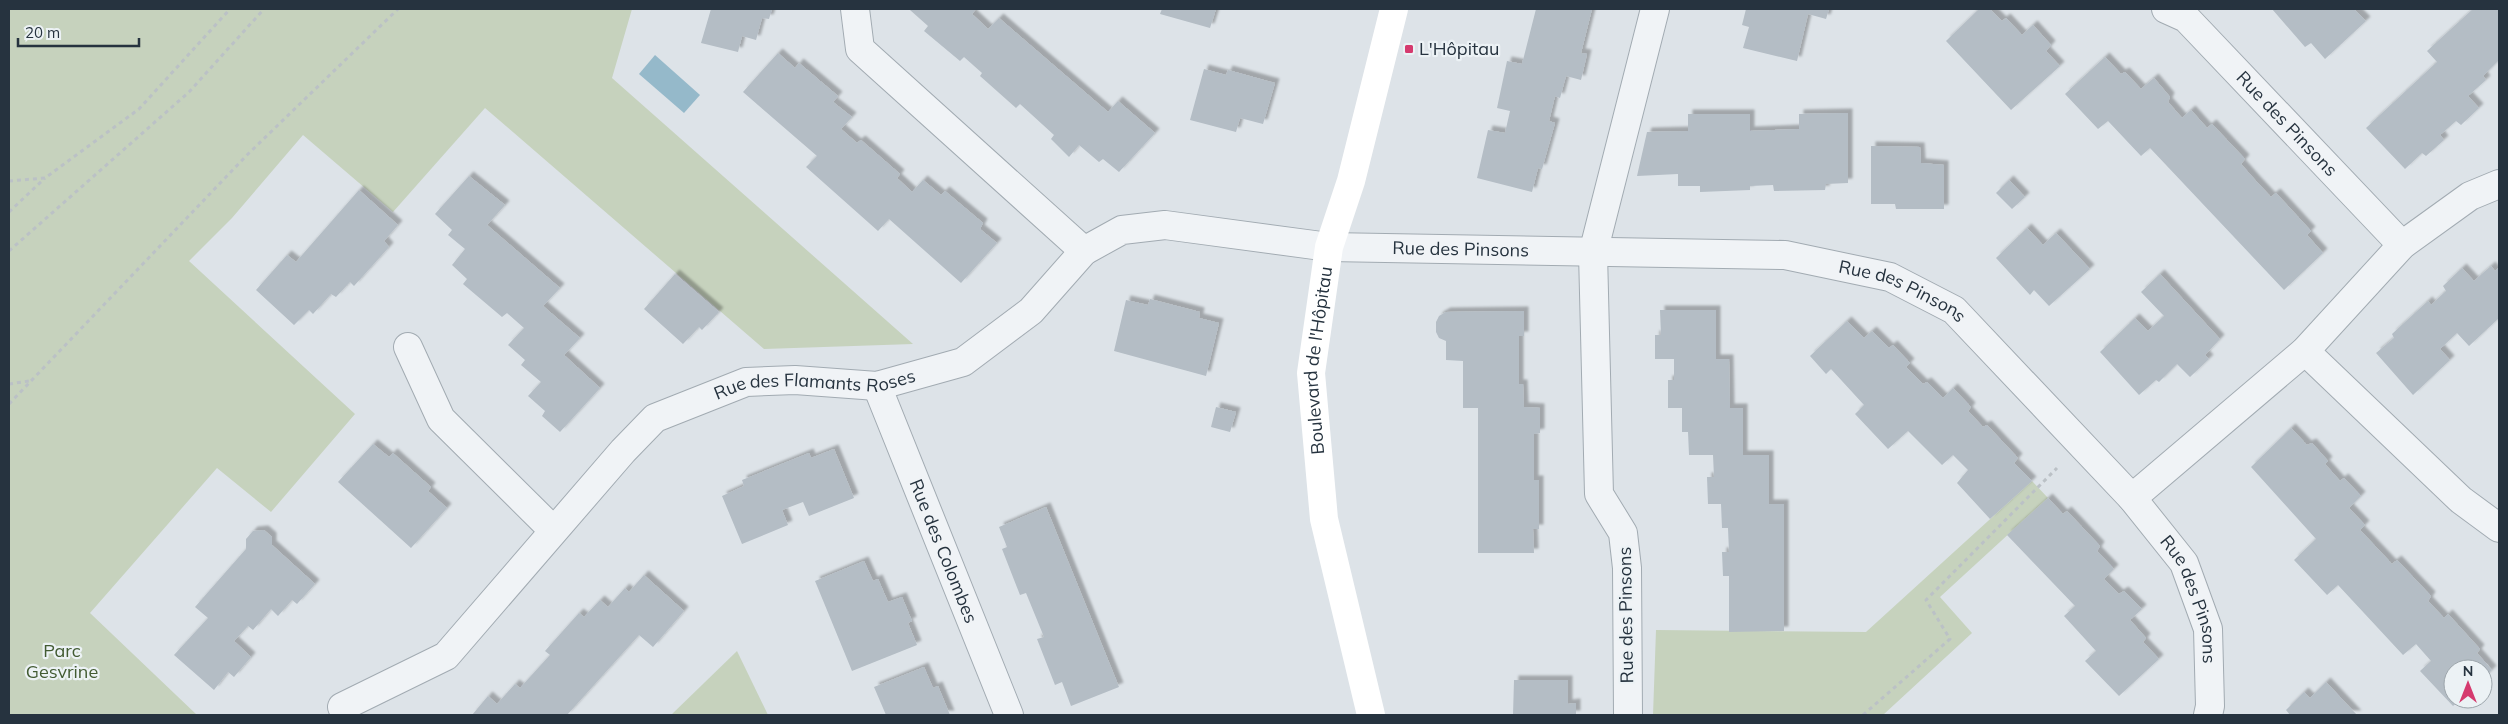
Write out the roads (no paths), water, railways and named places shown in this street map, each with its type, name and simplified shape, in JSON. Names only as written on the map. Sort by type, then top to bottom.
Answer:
[{"type":"street","points":[[855,9],[860,49],[1084,251]]},
{"type":"street","name":"Boulevard de l'Hôpitau","points":[[1371,715],[1324,519],[1311,373],[1329,247],[1350,181],[1394,9]]},
{"type":"street","name":"Rue des Pinsons","points":[[1628,715],[1627,568],[1623,533],[1599,494],[1593,253],[1655,9]]},
{"type":"street","name":"Rue des Pinsons","points":[[2166,9],[2186,18],[2402,245]]},
{"type":"street","points":[[2132,498],[2305,351],[2402,245],[2470,196],[2499,184]]},
{"type":"street","name":"Rue des Flamants Roses","points":[[342,707],[446,656],[553,530],[655,418],[746,382],[795,380],[877,386],[963,362],[1031,311],[1084,251],[1122,230],[1165,225],[1329,247]]},
{"type":"street","name":"Rue des Pinsons","points":[[1329,247],[1785,255],[1890,277],[1954,310],[2132,498],[2184,563],[2205,621],[2208,639],[2210,706],[2208,715]]},
{"type":"street","points":[[408,347],[441,419],[553,530]]},
{"type":"street","points":[[2305,351],[2460,500],[2499,528]]},
{"type":"street","name":"Rue des Colombes","points":[[877,386],[1009,715]]},
{"type":"water","points":[[655,55],[700,95],[684,113],[639,74]]},
{"type":"place","name":"L'Hôpitau","points":[[1409,49]]},
{"type":"park label","name":"Parc Gesvrine","points":[[62,661]]}]
